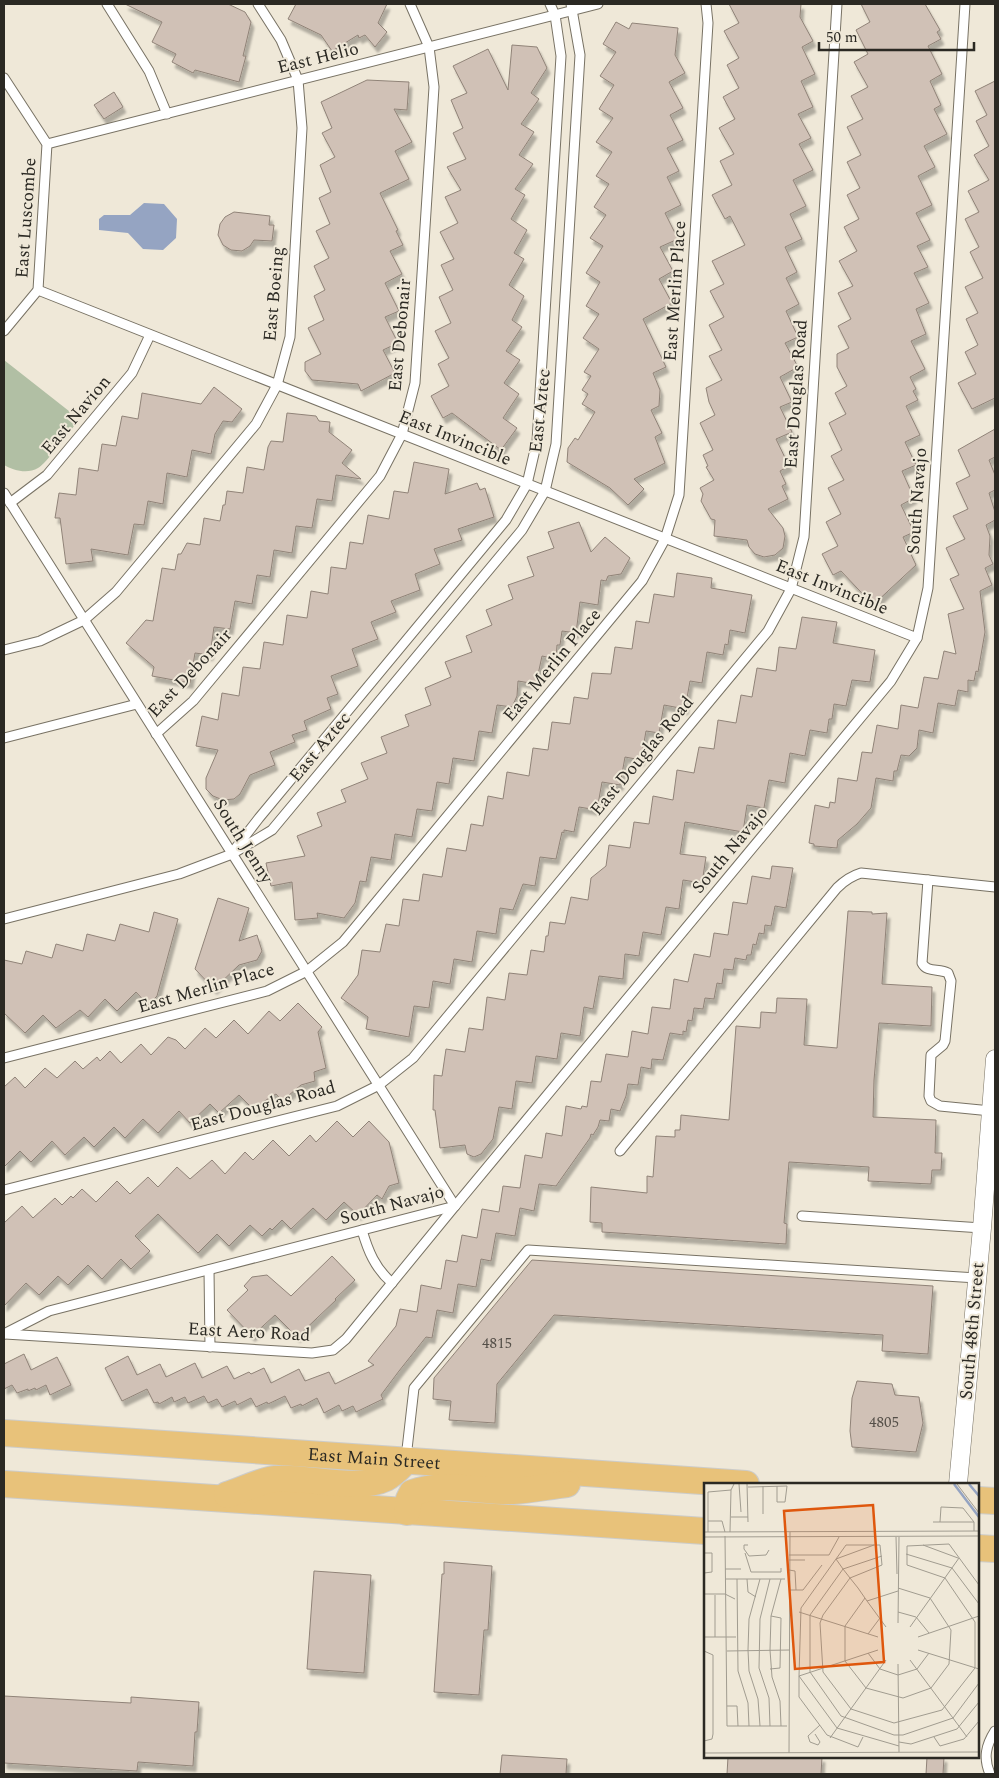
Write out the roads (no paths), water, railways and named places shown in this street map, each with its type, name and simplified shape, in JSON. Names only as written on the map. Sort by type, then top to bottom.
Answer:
[{"type":"main road","name":"East Main Street","points":[[4,1433],[731,1483]]},
{"type":"main road","points":[[4,1452],[56,1437]]},
{"type":"main road","points":[[216,1499],[274,1479],[376,1482],[394,1473],[406,1461]]},
{"type":"main road","points":[[407,1512],[412,1492],[423,1488],[513,1491],[625,1476]]},
{"type":"main road","points":[[4,1484],[704,1531]]},
{"type":"main road","points":[[979,1500],[995,1501]]},
{"type":"main road","points":[[979,1548],[995,1549]]},
{"type":"street","name":"South 48th Street","points":[[958,1483],[982,1228],[995,1059]]},
{"type":"lane","points":[[107,4],[149,71],[167,114]]},
{"type":"lane","name":"East Boeing","points":[[4,650],[40,641],[84,620],[116,592],[256,424],[277,385],[290,337],[302,128],[298,80],[281,40],[258,4]]},
{"type":"lane","name":"East Debonair","points":[[156,734],[193,701],[380,476],[402,434],[415,384],[434,87],[429,47],[410,4]]},
{"type":"lane","name":"East Aztec","points":[[232,854],[259,818],[506,520],[527,484],[537,441],[561,56],[555,15],[550,4]]},
{"type":"lane","name":"East Helio","points":[[48,144],[555,15],[572,7],[598,4]]},
{"type":"lane","name":"East Merlin Place","points":[[4,1058],[267,991],[307,971],[343,942],[642,581],[665,539],[678,495],[707,32],[706,4]]},
{"type":"lane","name":"East Douglas Road","points":[[4,1190],[337,1106],[379,1085],[413,1058],[768,631],[791,588],[804,537],[837,4]]},
{"type":"lane","name":"South Navajo","points":[[4,1334],[49,1312],[456,1206],[891,681],[917,638],[928,588],[964,4]]},
{"type":"lane","name":"East Aztec","points":[[4,918],[178,874],[232,854],[272,830],[522,530],[544,491],[556,444],[580,55],[572,7]]},
{"type":"lane","name":"East Luscombe","points":[[4,78],[48,144],[38,290],[4,331]]},
{"type":"lane","name":"East Invincible","points":[[38,290],[917,638]]},
{"type":"lane","name":"East Navion","points":[[10,502],[47,475],[132,373],[150,335]]},
{"type":"lane","name":"South Jenny","points":[[4,493],[456,1206]]},
{"type":"lane","points":[[4,738],[137,704]]},
{"type":"lane","points":[[620,1150],[844,881],[861,873],[995,887]]},
{"type":"lane","points":[[928,880],[922,963],[929,970],[948,973],[950,981],[945,1041],[931,1055],[930,1101],[940,1106],[991,1111]]},
{"type":"lane","name":"East Aero Road","points":[[4,1334],[312,1353],[333,1350],[346,1339],[456,1206]]},
{"type":"lane","points":[[802,1216],[982,1228]]},
{"type":"lane","points":[[362,1230],[373,1261],[382,1274],[392,1283]]},
{"type":"lane","points":[[406,1461],[414,1388],[528,1250],[977,1278]]},
{"type":"lane","points":[[209,1270],[210,1347]]},
{"type":"lane","points":[[990,1774],[985,1755],[988,1742],[995,1731]]},
{"type":"water","points":[[144,203],[164,204],[177,219],[176,238],[163,250],[143,249],[128,233],[99,230],[99,219],[104,215],[130,215]]}]
